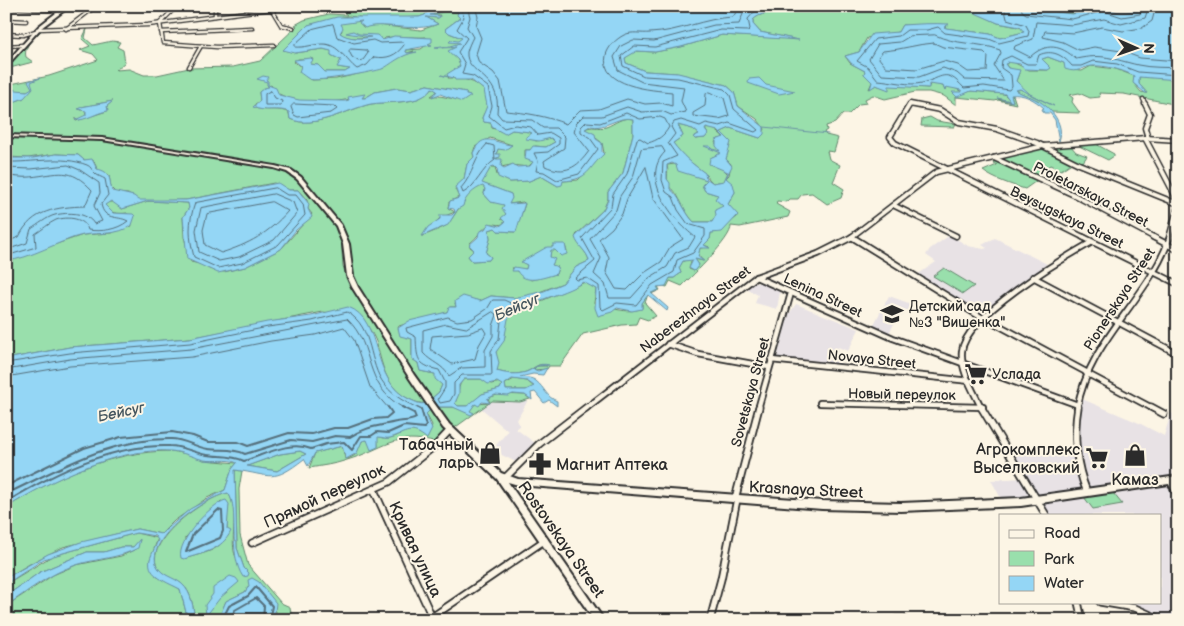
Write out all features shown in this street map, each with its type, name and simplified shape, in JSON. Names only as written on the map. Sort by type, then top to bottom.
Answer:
[{"type":"main road","points":[[6,66],[24,46],[30,35],[68,6]]},
{"type":"main road","points":[[6,136],[102,139],[275,167],[293,173],[339,226],[346,244],[352,281],[433,409],[450,430],[502,477]]},
{"type":"main road","name":"Krasnaya Street","points":[[502,477],[547,486],[901,508],[1037,500],[1174,479]]},
{"type":"main road","name":"Rostovskaya Street","points":[[502,477],[600,620]]},
{"type":"main road","points":[[1174,479],[1178,493]]},
{"type":"street","points":[[66,28],[96,6]]},
{"type":"street","points":[[160,23],[177,6]]},
{"type":"street","points":[[215,16],[216,6]]},
{"type":"street","points":[[256,6],[257,12]]},
{"type":"street","points":[[36,30],[160,23],[293,6]]},
{"type":"street","points":[[6,8],[61,10]]},
{"type":"street","points":[[272,10],[280,24],[293,28]]},
{"type":"street","points":[[6,20],[26,21]]},
{"type":"street","points":[[160,23],[162,42],[201,46],[274,46]]},
{"type":"street","points":[[161,32],[252,28]]},
{"type":"street","points":[[6,34],[30,35]]},
{"type":"street","points":[[6,46],[24,46]]},
{"type":"street","points":[[189,68],[201,46]]},
{"type":"street","points":[[1142,99],[1150,114],[1145,128],[1147,138],[1178,204]]},
{"type":"street","name":"Beysugskaya Street","points":[[1043,146],[997,129],[959,122],[940,110],[910,104],[891,138],[909,151],[1178,284]]},
{"type":"street","name":"Naberezhnaya Street","points":[[502,477],[538,444],[756,277],[818,254],[852,237],[895,206],[934,173],[1043,146],[1147,138],[1178,140]]},
{"type":"street","points":[[1043,146],[1079,164],[1178,204]]},
{"type":"street","name":"Proletarskaya Street","points":[[994,158],[1072,194],[1178,250]]},
{"type":"street","name":"Pionerskaya Street","points":[[1087,492],[1076,451],[1078,405],[1086,373],[1102,342],[1119,322],[1152,272],[1167,245],[1178,204]]},
{"type":"street","points":[[895,206],[956,236]]},
{"type":"street","points":[[852,237],[985,318],[1164,414]]},
{"type":"street","points":[[1045,514],[1011,463],[970,381],[963,364],[964,342],[985,318],[1034,277],[1092,242]]},
{"type":"street","name":"Lenina Street","points":[[756,277],[876,332],[1078,405]]},
{"type":"street","points":[[1034,277],[1178,354]]},
{"type":"street","name":"Sovetskaya Street","points":[[710,620],[721,579],[736,499],[769,367],[791,293]]},
{"type":"street","points":[[668,344],[698,354],[769,367]]},
{"type":"street","name":"Novaya Street","points":[[771,360],[970,381]]},
{"type":"street","name":"Новый переулок","points":[[820,403],[865,406],[983,407]]},
{"type":"street","name":"Прямой переулок","points":[[252,543],[305,518],[374,490],[394,479],[437,444],[450,430]]},
{"type":"street","name":"Кривая улица","points":[[374,490],[431,618]]},
{"type":"street","points":[[431,618],[545,540]]},
{"type":"street","points":[[1078,604],[1082,620]]},
{"type":"street","points":[[1112,604],[1135,608],[1162,620]]},
{"type":"street","points":[[896,620],[904,620]]},
{"type":"shaded area","points":[[950,235],[968,246],[984,249],[987,248],[982,245],[995,238],[1047,264],[982,315],[917,275],[936,262],[926,255],[930,249]]},
{"type":"shaded area","points":[[753,283],[762,283],[780,292],[777,309],[755,303],[758,295],[747,289]]},
{"type":"shaded area","name":"Детский сад №3 \"Вишенка\"","points":[[889,296],[914,305],[895,322],[889,333],[873,326]]},
{"type":"shaded area","points":[[796,304],[859,329],[848,351],[838,347],[840,365],[777,357],[789,314]]},
{"type":"shaded area","points":[[1082,399],[1139,423],[1164,436],[1171,413],[1178,417],[1178,477],[1088,491],[1078,461]]},
{"type":"shaded area","points":[[528,400],[517,420],[520,426],[516,429],[535,443],[516,462],[492,450],[508,431],[481,408],[492,401],[507,402]]},
{"type":"shaded area","points":[[1007,452],[1074,452],[1085,491],[1003,502],[991,480],[1023,478]]},
{"type":"shaded area","points":[[1170,482],[1178,497],[1178,620],[1168,620],[1145,609],[1124,604],[1162,604],[1162,514],[1047,514],[1040,502]]},
{"type":"green space","points":[[386,6],[432,6],[425,15],[419,17],[373,19],[358,17],[362,18],[361,24],[363,27],[377,25],[421,30],[438,24],[426,17],[438,18],[440,15],[430,15],[444,11],[459,12],[460,18],[445,29],[449,33],[462,38],[455,47],[457,47],[450,52],[458,60],[460,66],[448,78],[462,79],[481,87],[487,99],[487,107],[482,118],[484,122],[491,123],[492,128],[506,133],[512,130],[530,132],[532,133],[526,137],[536,141],[551,138],[555,142],[546,147],[535,146],[530,150],[525,150],[525,157],[533,162],[528,167],[511,165],[501,167],[502,161],[494,159],[498,158],[496,154],[498,149],[512,145],[490,138],[475,147],[474,157],[467,164],[464,179],[455,189],[459,197],[449,202],[448,208],[455,212],[440,218],[422,236],[447,225],[467,196],[477,187],[483,185],[485,189],[484,194],[491,202],[503,203],[506,214],[501,219],[505,221],[499,225],[489,225],[470,243],[470,247],[474,250],[468,256],[472,261],[489,260],[491,257],[486,253],[490,239],[489,230],[495,228],[498,231],[515,232],[525,204],[523,202],[509,204],[511,194],[481,183],[491,167],[495,167],[497,175],[510,182],[529,181],[541,176],[558,186],[563,181],[578,180],[604,153],[602,143],[585,129],[590,127],[606,127],[622,119],[633,119],[633,134],[623,173],[608,192],[608,199],[603,210],[576,235],[589,261],[576,267],[563,283],[534,294],[514,298],[491,296],[480,301],[471,299],[455,303],[456,307],[450,307],[447,312],[399,326],[398,328],[412,339],[412,359],[418,363],[420,371],[435,374],[442,385],[439,392],[431,399],[355,281],[348,240],[343,227],[300,176],[291,170],[278,166],[101,138],[6,135],[6,105],[24,98],[29,91],[13,91],[10,88],[6,89],[10,85],[6,85],[49,76],[98,60],[93,54],[80,50],[90,46],[82,39],[87,29],[85,38],[93,45],[112,41],[120,42],[117,47],[123,50],[125,62],[116,70],[129,69],[144,75],[157,75],[189,68],[233,67],[260,61],[297,26],[295,25],[304,20],[329,14],[347,15],[342,11]],"holes":[[[348,16],[355,17],[344,19],[345,22],[340,25],[342,31],[340,33],[351,38],[375,37],[384,40],[385,38],[395,37],[426,37],[429,43],[421,49],[405,50],[407,53],[414,51],[385,64],[384,68],[336,79],[312,80],[301,72],[301,66],[294,62],[298,59],[313,59],[310,64],[318,65],[325,72],[345,72],[350,69],[338,67],[341,60],[331,55],[332,51],[323,49],[295,53],[283,50],[308,25]],[[271,85],[278,93],[288,98],[309,102],[332,102],[363,96],[362,98],[365,98],[375,92],[397,88],[411,90],[427,85],[466,92],[466,95],[470,96],[460,99],[431,96],[438,91],[432,88],[426,95],[417,99],[371,104],[330,118],[299,122],[290,119],[289,113],[285,111],[255,108],[255,104],[260,101],[259,92]],[[113,101],[107,106],[107,111],[76,121],[75,119],[83,118],[86,115],[85,111],[79,109]],[[556,245],[565,245],[567,252],[560,255],[551,249],[550,257],[554,260],[552,265],[558,267],[556,274],[531,280],[512,268],[526,269],[527,265],[522,262]]]},
{"type":"green space","points":[[827,6],[970,6],[966,8],[998,23],[1023,28],[1024,32],[1000,38],[990,34],[944,28],[947,25],[902,25],[898,32],[867,38],[859,52],[845,56],[850,63],[865,71],[864,74],[872,82],[869,89],[876,85],[888,89],[889,85],[928,88],[931,83],[943,86],[945,91],[946,87],[951,86],[939,81],[942,80],[952,83],[952,87],[963,92],[960,92],[962,94],[971,91],[1004,94],[1011,101],[998,99],[1008,102],[1013,101],[1011,96],[1013,95],[1016,104],[998,100],[956,97],[956,105],[944,96],[929,92],[915,92],[885,99],[873,95],[865,99],[867,103],[859,104],[849,114],[843,114],[835,123],[826,126],[827,130],[824,132],[826,135],[838,138],[834,152],[827,151],[829,159],[840,165],[833,182],[844,189],[841,198],[827,204],[812,193],[802,194],[798,199],[790,199],[787,202],[777,201],[776,204],[790,212],[788,217],[740,227],[731,226],[730,232],[719,248],[682,286],[670,281],[667,287],[658,287],[660,290],[651,294],[658,290],[656,287],[665,285],[670,278],[674,278],[681,273],[679,268],[683,261],[692,259],[689,269],[694,271],[699,265],[695,259],[703,261],[698,255],[700,248],[709,247],[704,245],[710,239],[711,233],[722,229],[737,217],[728,204],[735,192],[726,178],[729,175],[731,164],[726,159],[730,145],[721,132],[730,128],[760,138],[765,129],[757,119],[738,106],[734,92],[726,85],[676,73],[645,71],[626,63],[625,58],[635,51],[655,52],[681,47],[722,35],[793,39],[760,32],[753,24],[753,20],[767,13],[777,11]]},
{"type":"green space","points":[[1017,6],[1098,6],[1099,9],[1072,14]]},
{"type":"green space","points":[[42,30],[26,49],[26,57],[33,62],[6,69],[36,32]]},
{"type":"green space","points":[[1048,57],[1064,63],[1070,70],[1082,71],[1091,66],[1116,69],[1134,76],[1135,85],[1141,92],[1147,93],[1139,84],[1139,77],[1146,76],[1178,80],[1178,105],[1124,94],[1099,93],[1100,97],[1090,98],[1079,93],[1069,95],[1073,98],[1072,102],[1080,113],[1051,112],[1039,101],[1016,91],[1020,89],[1026,92],[1016,81],[1019,73],[1008,68],[1005,63],[1011,61],[1029,70],[1048,70],[1050,68],[1042,59]]},
{"type":"green space","points":[[930,117],[937,121],[956,124],[954,127],[921,126],[922,119]]},
{"type":"green space","points":[[678,125],[693,129],[699,134],[695,136],[695,139],[705,138],[708,134],[705,129],[716,130],[724,138],[718,139],[715,142],[722,154],[712,157],[728,174],[724,181],[713,183],[673,143],[683,136]]},
{"type":"green space","points":[[6,137],[101,140],[287,172],[296,179],[336,227],[341,238],[343,266],[348,282],[426,403],[416,402],[403,396],[391,384],[384,370],[375,338],[362,317],[323,312],[190,338],[70,347],[6,359],[6,261],[83,235],[111,233],[132,226],[127,213],[112,212],[105,205],[108,202],[115,202],[122,209],[148,201],[188,203],[189,208],[183,217],[184,237],[191,262],[224,272],[245,267],[281,249],[312,214],[308,209],[307,200],[298,190],[289,190],[274,183],[186,200],[139,201],[128,194],[116,193],[111,188],[109,175],[97,169],[94,161],[84,160],[78,155],[56,154],[28,158],[7,157]]},
{"type":"green space","points":[[1094,143],[1114,154],[1114,156],[1108,160],[1077,145]]},
{"type":"green space","points":[[1070,145],[1076,152],[1087,156],[1083,162],[1077,163],[1047,146]]},
{"type":"green space","points":[[1043,147],[1073,162],[1061,170],[1050,165],[1035,176],[997,158]]},
{"type":"green space","points":[[994,159],[1039,179],[1025,189],[997,179],[983,171],[997,165],[990,160]]},
{"type":"green space","points":[[675,164],[682,171],[707,180],[702,185],[705,191],[718,195],[716,199],[723,206],[712,222],[694,222],[670,187],[667,180],[667,165]]},
{"type":"green space","points":[[944,268],[974,286],[963,294],[933,276]]},
{"type":"green space","points":[[585,282],[596,289],[594,303],[618,310],[631,311],[642,308],[642,303],[648,294],[645,303],[656,316],[648,320],[639,317],[636,324],[622,325],[583,334],[560,366],[549,366],[547,369],[533,370],[537,366],[547,366],[541,364],[519,374],[497,371],[496,352],[505,336],[505,323],[511,314]]},
{"type":"green space","points":[[464,379],[481,379],[491,384],[501,382],[502,385],[500,389],[482,394],[468,406],[458,406],[455,403],[460,384]]},
{"type":"green space","points":[[514,379],[527,381],[534,387],[526,390],[506,390],[505,384]]},
{"type":"green space","points":[[500,394],[525,395],[530,399],[520,402],[492,401],[490,403],[488,398]]},
{"type":"green space","points":[[489,403],[453,429],[436,407],[453,407],[465,412],[469,411],[475,404]]},
{"type":"green space","points":[[430,410],[447,430],[437,443],[410,439],[400,440],[360,456],[328,465],[309,468],[315,453],[342,446],[345,458],[348,459],[355,455],[362,441],[367,440],[378,446],[377,436],[391,438],[405,432],[414,431],[427,438],[432,425],[426,414]]},
{"type":"green space","points":[[171,451],[188,454],[204,460],[237,463],[232,469],[225,490],[207,498],[174,521],[161,534],[137,529],[63,547],[6,578],[6,508],[25,496],[85,468],[127,455]]},
{"type":"green space","points":[[300,451],[306,454],[277,471],[247,466],[280,454]]},
{"type":"green space","points":[[235,470],[242,471],[239,489],[240,535],[248,565],[281,603],[290,607],[292,620],[274,620],[276,611],[249,586],[245,592],[226,601],[221,613],[214,620],[195,620],[192,600],[188,591],[182,584],[165,575],[157,566],[156,555],[160,544],[168,532],[206,502],[228,493],[233,506],[234,553],[238,566],[249,573],[244,568],[237,548]],"holes":[[[221,501],[228,504],[227,528],[222,542],[212,550],[184,559],[185,538]]]},
{"type":"green space","points":[[1113,493],[1122,504],[1093,509],[1084,497]]},
{"type":"green space","points":[[136,533],[158,538],[150,560],[156,576],[180,589],[188,620],[6,620],[6,606],[53,575],[76,565],[121,556],[134,550],[140,540],[133,547],[121,547],[104,552],[87,552],[40,572],[6,596],[6,584],[52,556]]},
{"type":"water","name":"Бейсуг","points":[[432,6],[827,6],[777,11],[759,16],[753,20],[753,24],[760,32],[799,40],[722,35],[681,47],[655,52],[637,51],[625,58],[626,63],[645,71],[678,73],[726,85],[734,92],[738,106],[764,127],[764,134],[760,138],[730,128],[721,132],[731,142],[726,159],[732,166],[726,178],[733,184],[735,192],[728,204],[738,215],[722,232],[711,233],[710,239],[704,245],[710,248],[700,248],[698,257],[704,261],[695,259],[699,265],[694,271],[689,268],[693,260],[683,261],[679,268],[681,273],[674,278],[670,278],[666,286],[657,287],[659,290],[651,293],[668,308],[667,311],[648,295],[642,303],[642,309],[632,311],[617,308],[612,312],[598,316],[595,308],[596,289],[583,282],[522,308],[508,319],[504,341],[496,352],[499,363],[497,371],[515,374],[526,372],[536,366],[533,369],[538,371],[547,368],[543,375],[533,374],[520,377],[536,381],[550,397],[557,401],[557,406],[549,400],[544,403],[535,392],[531,393],[532,400],[525,395],[495,395],[487,399],[490,403],[482,402],[479,406],[475,404],[470,411],[474,413],[471,415],[453,407],[436,407],[431,399],[439,392],[442,385],[435,379],[435,374],[420,371],[418,363],[412,359],[412,339],[400,336],[398,328],[409,321],[447,312],[449,307],[456,307],[455,301],[463,296],[480,301],[491,296],[514,298],[544,291],[563,283],[576,267],[589,261],[575,237],[603,210],[608,200],[608,192],[623,173],[633,134],[633,119],[622,119],[601,126],[590,126],[585,129],[595,134],[596,139],[602,143],[602,152],[604,154],[583,176],[563,181],[562,185],[558,186],[541,176],[529,181],[510,182],[498,177],[497,169],[494,166],[491,167],[482,183],[511,194],[512,198],[509,204],[525,203],[516,232],[498,231],[495,228],[489,230],[490,239],[486,253],[491,257],[489,260],[472,261],[468,256],[474,250],[469,245],[489,223],[500,226],[505,222],[501,218],[506,214],[502,209],[504,205],[491,202],[484,194],[485,189],[483,186],[470,194],[448,225],[422,236],[428,227],[440,219],[440,215],[452,215],[455,212],[454,209],[448,208],[450,201],[459,198],[455,187],[464,179],[467,164],[474,157],[473,153],[481,142],[490,140],[512,145],[505,150],[498,149],[496,154],[500,154],[500,157],[493,159],[502,159],[501,166],[504,168],[513,164],[517,167],[530,166],[533,162],[525,159],[526,150],[530,150],[533,146],[546,147],[555,142],[551,138],[539,141],[526,139],[532,133],[530,132],[512,130],[505,134],[492,127],[491,123],[484,122],[482,118],[487,106],[484,90],[471,80],[455,80],[448,77],[447,74],[460,66],[458,60],[448,51],[456,47],[444,48],[460,43],[449,42],[451,40],[458,41],[462,38],[449,33],[445,29],[460,18],[457,15],[458,12],[444,11],[430,15],[440,16],[439,18],[426,17],[438,24],[429,26],[371,26],[365,28],[359,23],[362,21],[341,24],[343,28],[340,33],[351,37],[371,37],[346,33],[353,31],[359,34],[377,35],[383,40],[394,36],[432,38],[432,42],[428,44],[432,45],[405,50],[407,53],[417,52],[400,58],[382,69],[369,72],[334,78],[309,79],[299,72],[301,66],[294,60],[311,58],[313,60],[310,64],[318,65],[325,72],[345,72],[350,69],[337,67],[341,60],[331,55],[331,51],[323,49],[295,53],[283,50],[308,25],[337,17],[419,17],[425,15]],"holes":[[[678,125],[693,129],[699,134],[693,137],[695,139],[705,138],[708,134],[705,130],[706,128],[718,131],[724,137],[716,140],[716,146],[720,151],[710,146],[704,146],[721,153],[710,158],[709,164],[728,172],[724,181],[713,183],[706,178],[705,173],[680,152],[673,143],[683,136]],[[672,163],[676,165],[678,171],[707,180],[702,185],[705,191],[718,195],[715,199],[723,206],[715,210],[716,215],[712,222],[694,222],[670,189],[670,183],[667,179],[667,165]],[[464,379],[481,379],[488,384],[497,382],[502,385],[500,389],[482,394],[467,406],[458,406],[455,403],[459,394],[459,385]],[[512,379],[527,381],[534,386],[526,390],[506,390],[505,384]]]},
{"type":"water","points":[[970,6],[1017,6],[1072,14],[1099,9],[1098,6],[1107,6],[1114,11],[1122,12],[1178,6],[1178,80],[1139,77],[1139,84],[1147,93],[1145,93],[1133,83],[1134,76],[1114,68],[1092,66],[1077,71],[1070,70],[1065,69],[1064,63],[1048,57],[1042,59],[1051,68],[1048,70],[1024,69],[1020,64],[1007,62],[1005,64],[1008,68],[1020,70],[1016,81],[1030,94],[1020,89],[1016,90],[1042,103],[1056,118],[1060,129],[1059,141],[1055,120],[1050,113],[1044,113],[1042,109],[1044,108],[1037,102],[1029,98],[1011,95],[1013,102],[997,98],[1010,101],[1005,94],[971,91],[957,97],[952,92],[962,92],[961,90],[946,87],[945,91],[943,86],[929,84],[929,88],[889,86],[889,90],[876,85],[870,89],[872,82],[864,74],[865,71],[852,64],[845,56],[859,52],[872,34],[898,32],[902,25],[949,24],[944,27],[990,34],[1000,38],[1024,32],[1020,27],[998,23],[966,9]]},
{"type":"water","points":[[263,76],[268,77],[266,80],[268,81],[268,85],[276,88],[279,95],[299,100],[345,101],[349,100],[348,97],[365,94],[362,98],[365,98],[375,92],[397,88],[411,90],[427,85],[466,92],[466,95],[471,96],[462,102],[440,94],[432,97],[437,91],[432,88],[426,95],[417,99],[371,104],[330,118],[299,122],[290,119],[289,112],[262,110],[253,107],[260,101],[259,92],[269,87],[267,85],[267,82],[257,79]]},
{"type":"water","points":[[40,78],[31,82],[33,88],[24,98],[6,105],[6,89],[27,91],[32,88],[28,81]]},
{"type":"water","points":[[759,78],[766,85],[795,91],[779,94],[748,83],[749,79]]},
{"type":"water","points":[[113,101],[107,106],[108,111],[75,120],[86,115],[86,111],[78,109],[81,107]]},
{"type":"water","points":[[56,154],[78,155],[84,160],[92,159],[97,169],[108,174],[112,191],[134,196],[139,200],[186,200],[278,183],[289,190],[298,190],[309,204],[308,209],[312,217],[296,230],[281,249],[245,267],[218,273],[187,259],[183,217],[189,208],[188,203],[148,201],[122,209],[111,201],[105,205],[113,213],[133,214],[135,216],[132,225],[120,231],[74,237],[25,257],[6,261],[6,155],[10,158],[33,158]]},
{"type":"water","points":[[553,244],[565,244],[567,254],[561,256],[555,250],[551,250],[550,257],[555,259],[552,265],[558,267],[556,274],[529,279],[524,278],[517,271],[512,271],[514,267],[526,269],[527,265],[521,262],[547,247],[553,247]]},
{"type":"water","name":"Бейсуг","points":[[348,307],[359,314],[367,324],[373,337],[388,380],[398,391],[411,400],[422,404],[426,403],[430,410],[426,414],[432,429],[427,439],[412,431],[390,438],[378,437],[378,447],[371,450],[367,440],[362,441],[357,453],[346,459],[342,446],[315,453],[308,466],[304,459],[278,475],[271,476],[235,470],[237,548],[244,568],[249,573],[248,576],[243,577],[238,567],[234,544],[233,509],[228,493],[205,502],[179,521],[159,544],[155,555],[159,569],[182,584],[188,592],[192,600],[195,620],[188,620],[180,589],[159,578],[151,570],[150,559],[158,540],[155,536],[136,533],[44,559],[6,584],[6,578],[48,554],[81,542],[137,529],[161,534],[190,509],[225,490],[232,469],[237,463],[204,460],[171,451],[129,454],[107,460],[64,477],[6,508],[6,359],[70,347],[190,338],[267,322],[311,316]],"holes":[[[300,451],[306,454],[277,471],[247,466],[280,454]]]},
{"type":"water","points":[[226,500],[229,504],[227,529],[231,531],[223,543],[205,553],[184,559],[181,558],[181,551],[189,533],[204,515]]},
{"type":"water","points":[[140,539],[138,548],[130,552],[66,568],[6,606],[6,596],[40,572],[87,552],[104,552],[121,547],[133,547]]},
{"type":"water","points":[[230,576],[236,578],[239,582],[220,598],[206,616],[205,605],[213,594],[213,588]]},
{"type":"water","points":[[252,578],[259,582],[276,603],[274,620],[214,620],[221,613],[226,601],[245,592],[249,586],[248,580]]},
{"type":"waterway","points":[[764,127],[828,134]]},
{"type":"place","name":"Детский сад №3 \"Вишенка\"","points":[[892,314]]},
{"type":"place","name":"Услада","points":[[976,374]]},
{"type":"place","name":"Табачный ларь","points":[[490,453]]},
{"type":"place","name":"Камаз","points":[[1135,455]]},
{"type":"place","name":"Агрокомплекс Выселковский","points":[[1097,458]]},
{"type":"place","name":"Магнит Аптека","points":[[540,464]]}]
